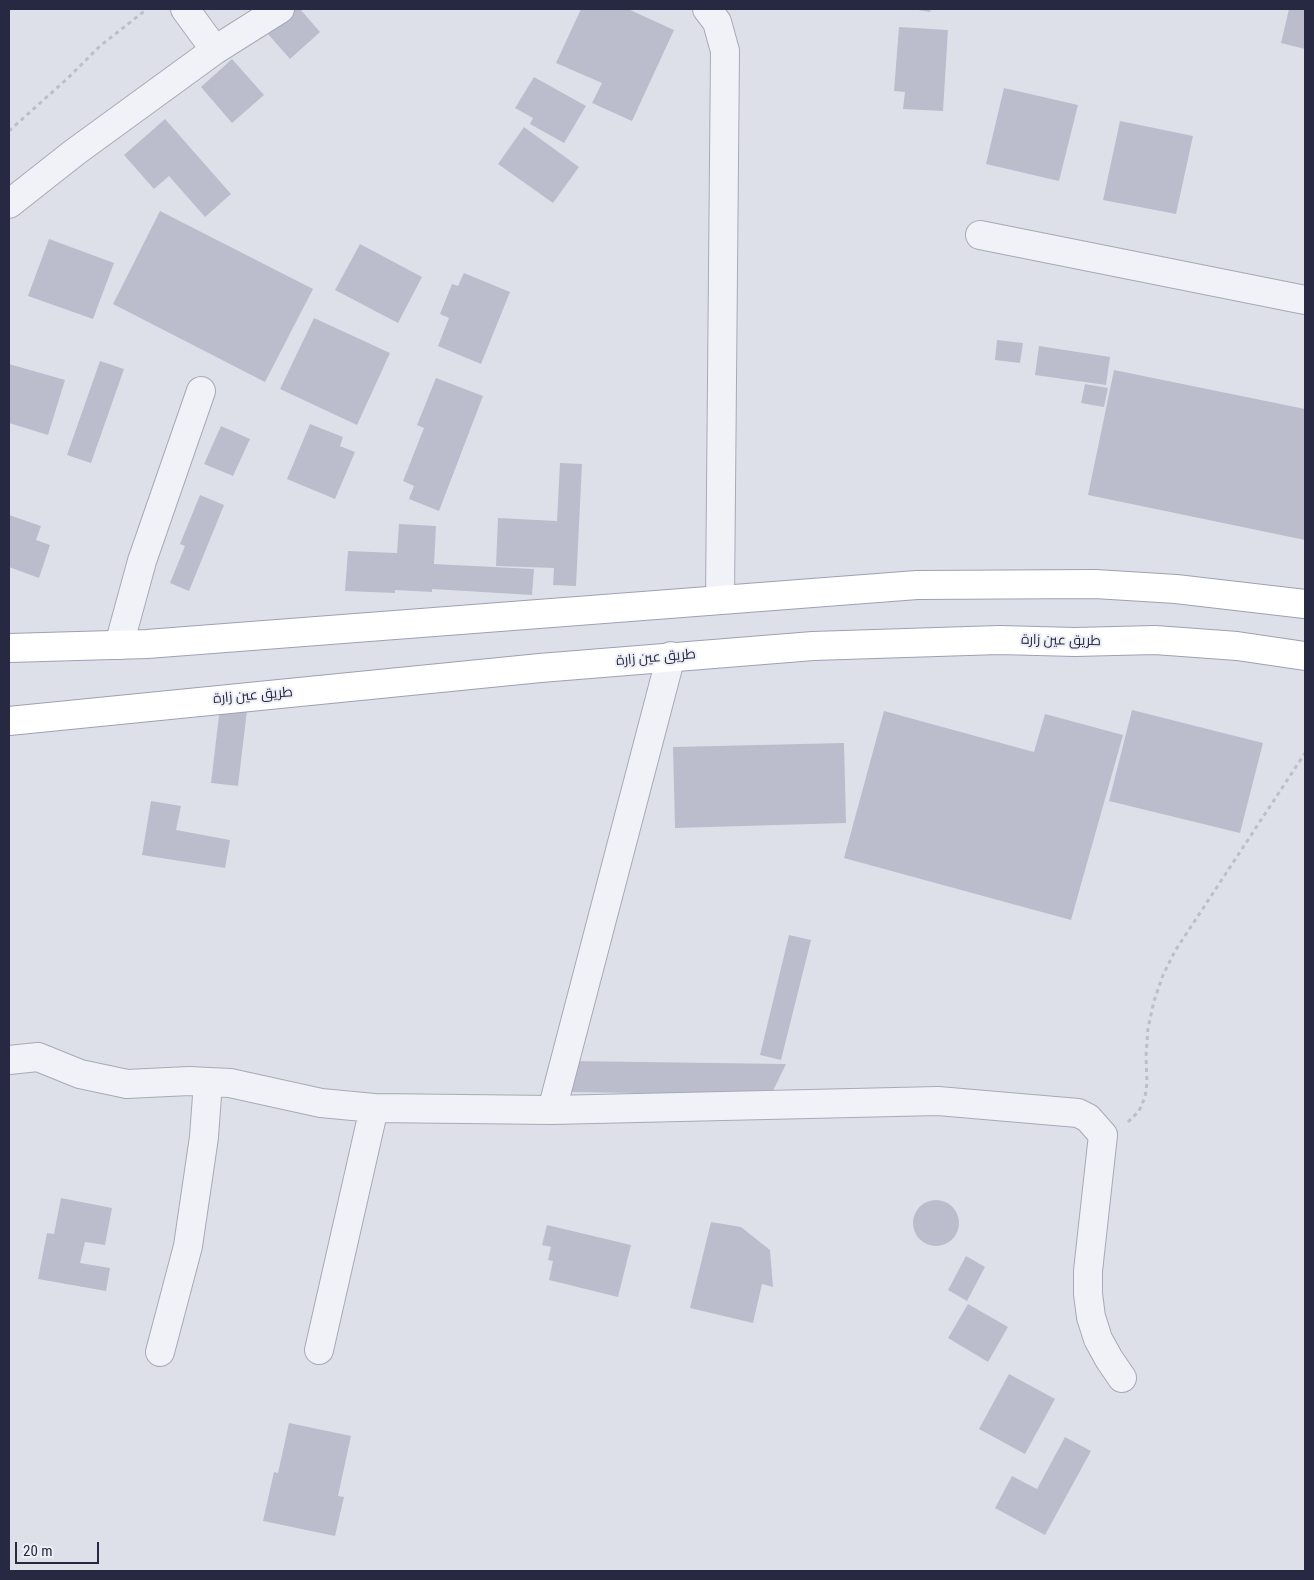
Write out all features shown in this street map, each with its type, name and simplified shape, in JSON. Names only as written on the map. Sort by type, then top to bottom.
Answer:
[{"type":"main road","points":[[9,648],[119,645],[918,585],[1005,583],[1095,584],[1176,590],[1305,604]]},
{"type":"main road","name":"طريق عين زارة","points":[[9,721],[671,656],[813,646],[999,640],[1075,642],[1155,640],[1238,646],[1305,656]]},
{"type":"street","points":[[185,9],[215,50]]},
{"type":"street","points":[[9,204],[75,152],[215,50],[280,9]]},
{"type":"street","points":[[707,9],[717,22],[723,36],[725,51],[720,599]]},
{"type":"street","points":[[980,235],[1305,300]]},
{"type":"street","points":[[119,645],[142,561],[201,391]]},
{"type":"street","points":[[552,1110],[671,656]]},
{"type":"street","points":[[9,1060],[38,1057],[80,1074],[127,1084],[230,1083],[321,1102],[374,1108],[552,1110],[946,1102],[1066,1110],[1088,1118],[1103,1135],[1088,1272],[1088,1294],[1091,1317],[1098,1339],[1108,1359],[1122,1378]]},
{"type":"street","points":[[160,1352],[190,1237],[204,1137],[208,1082]]},
{"type":"street","points":[[319,1350],[374,1108]]},
{"type":"path","points":[[9,131],[100,46],[147,9]]},
{"type":"path","points":[[1103,1135],[1117,1130],[1129,1122],[1139,1111],[1145,1097],[1147,1083],[1147,1038],[1152,1010],[1163,975],[1175,951],[1305,752]]},
{"type":"building","points":[[295,9],[300,9],[320,32],[290,59],[267,33]]},
{"type":"building","points":[[581,9],[628,9],[674,30],[632,121],[592,103],[602,83],[556,63]]},
{"type":"building","points":[[912,9],[931,9],[930,12]]},
{"type":"building","points":[[1289,9],[1305,9],[1305,49],[1281,43]]},
{"type":"building","points":[[899,27],[948,30],[943,111],[903,109],[905,92],[894,91]]},
{"type":"building","points":[[232,59],[264,95],[232,123],[201,87]]},
{"type":"building","points":[[534,77],[586,106],[564,143],[530,124],[533,118],[515,108]]},
{"type":"building","points":[[1004,88],[1078,105],[1059,181],[986,164]]},
{"type":"building","points":[[165,119],[231,194],[205,217],[169,176],[154,189],[124,155]]},
{"type":"building","points":[[1120,121],[1193,136],[1176,214],[1103,200]]},
{"type":"building","points":[[524,127],[579,167],[553,203],[498,164]]},
{"type":"building","points":[[160,211],[313,289],[265,382],[113,304]]},
{"type":"building","points":[[49,239],[114,263],[93,319],[28,296]]},
{"type":"building","points":[[360,244],[422,277],[398,323],[335,290]]},
{"type":"building","points":[[464,273],[510,292],[481,364],[438,346],[449,318],[440,314],[452,284],[458,286]]},
{"type":"building","points":[[314,318],[390,353],[357,425],[280,389]]},
{"type":"building","points":[[997,340],[1023,343],[1020,363],[995,360]]},
{"type":"building","points":[[1039,346],[1110,357],[1106,385],[1035,375]]},
{"type":"building","points":[[100,361],[124,369],[91,463],[67,455]]},
{"type":"building","points":[[9,364],[65,380],[48,435],[9,423]]},
{"type":"building","points":[[1114,370],[1305,409],[1305,540],[1088,495]]},
{"type":"building","points":[[436,378],[483,396],[439,511],[409,499],[414,486],[403,481],[424,428],[417,425]]},
{"type":"building","points":[[1085,384],[1108,388],[1104,407],[1081,403]]},
{"type":"building","points":[[310,424],[343,437],[340,446],[355,452],[335,499],[287,479]]},
{"type":"building","points":[[221,426],[250,439],[233,476],[204,464]]},
{"type":"building","points":[[560,463],[582,464],[576,586],[553,585],[554,568],[496,566],[498,518],[557,521]]},
{"type":"building","points":[[200,495],[224,505],[189,591],[170,583],[185,546],[180,544]]},
{"type":"building","points":[[9,515],[41,526],[36,540],[50,545],[39,578],[9,567]]},
{"type":"building","points":[[399,524],[436,526],[434,564],[534,569],[532,595],[432,589],[432,592],[395,590],[395,593],[345,591],[348,551],[397,553]]},
{"type":"building","points":[[220,707],[247,710],[238,786],[211,783]]},
{"type":"building","points":[[1132,710],[1263,743],[1240,833],[1109,801]]},
{"type":"building","points":[[884,711],[1034,752],[1045,714],[1123,735],[1071,920],[844,858]]},
{"type":"building","points":[[844,743],[846,823],[675,828],[673,747]]},
{"type":"building","points":[[151,801],[181,806],[176,830],[230,840],[225,868],[142,855]]},
{"type":"building","points":[[789,935],[811,940],[781,1060],[760,1055]]},
{"type":"building","points":[[568,1061],[786,1064],[771,1095],[568,1092]]},
{"type":"building","points":[[61,1198],[112,1208],[105,1245],[85,1242],[80,1263],[110,1268],[106,1291],[38,1279],[47,1233],[54,1234]]},
{"type":"building","points":[[936,1200],[949,1204],[955,1210],[959,1223],[955,1236],[949,1242],[936,1246],[923,1242],[917,1236],[913,1223],[917,1210],[923,1204]]},
{"type":"building","points":[[711,1222],[741,1227],[770,1250],[773,1287],[762,1284],[753,1323],[690,1308]]},
{"type":"building","points":[[547,1225],[631,1245],[618,1297],[549,1280],[553,1261],[548,1260],[551,1247],[542,1245]]},
{"type":"building","points":[[966,1256],[985,1267],[967,1301],[948,1290]]},
{"type":"building","points":[[968,1304],[1008,1327],[988,1362],[948,1338]]},
{"type":"building","points":[[1009,1374],[1055,1399],[1025,1454],[979,1429]]},
{"type":"building","points":[[289,1423],[351,1436],[338,1496],[344,1497],[335,1536],[263,1521],[274,1472],[278,1473]]},
{"type":"building","points":[[1065,1437],[1091,1451],[1045,1535],[995,1508],[1012,1476],[1037,1489]]}]
